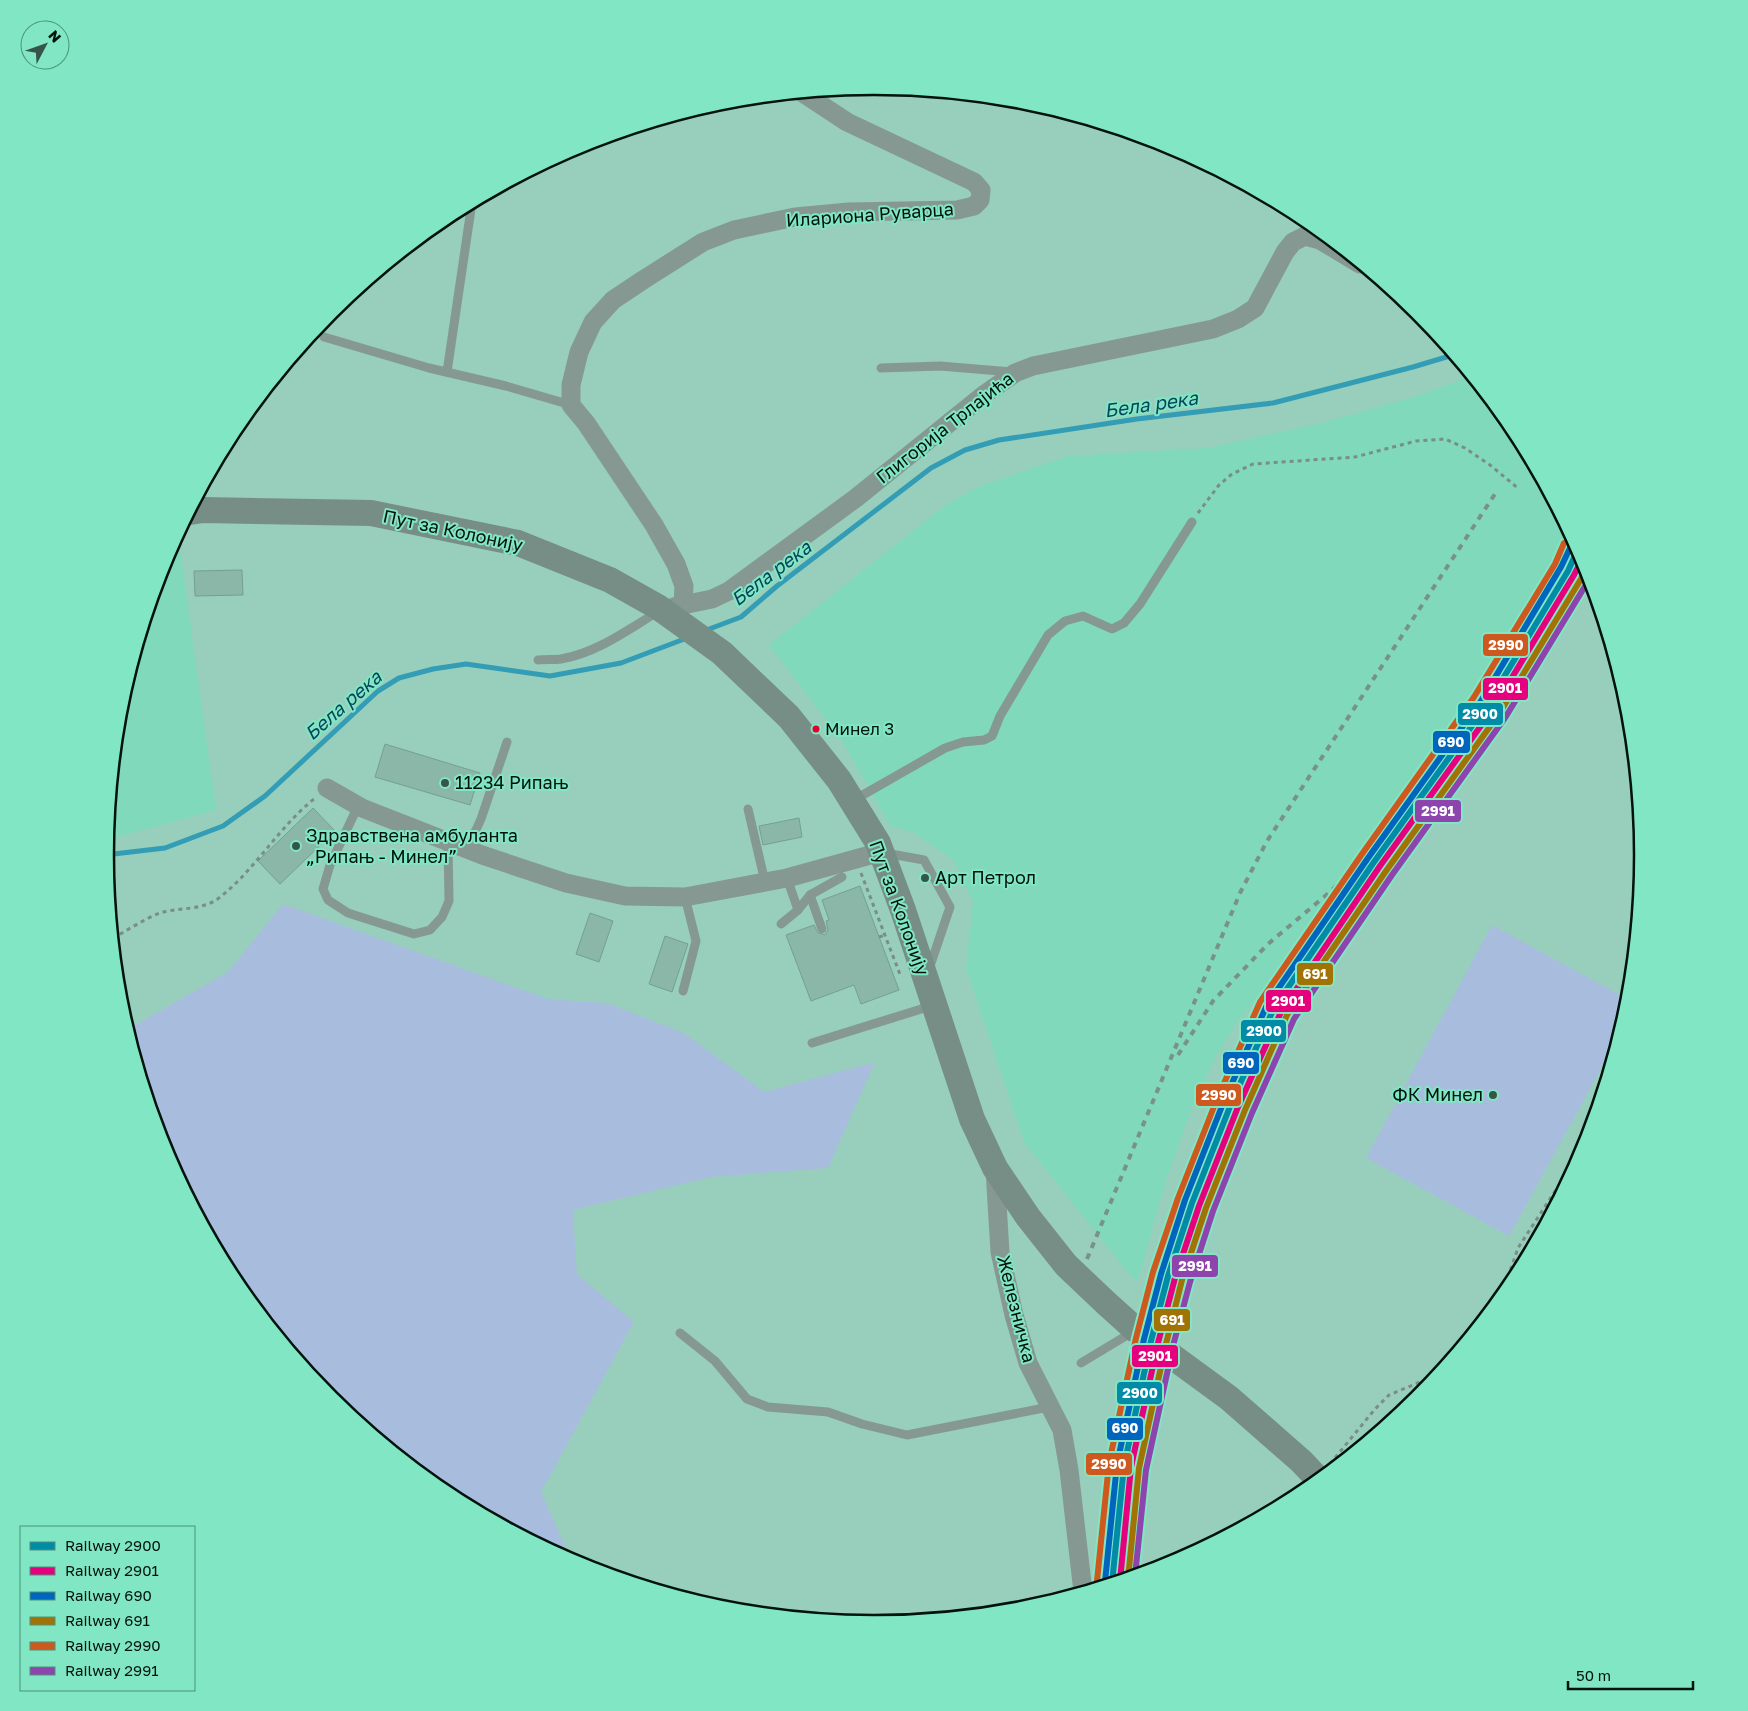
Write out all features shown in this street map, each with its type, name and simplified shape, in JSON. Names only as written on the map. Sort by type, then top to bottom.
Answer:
[{"type":"street","name":"Илариона Руварца","points":[[572,405],[571,385],[578,352],[592,322],[613,300],[703,242],[734,230],[795,216],[849,212],[957,210],[974,206],[980,200],[981,190],[974,182],[847,122],[811,98]]},
{"type":"street","name":"Глигорија Трлајића","points":[[676,613],[729,591],[856,498],[985,394],[1014,373],[1033,366],[1212,329],[1238,319],[1255,308],[1285,252],[1293,242],[1305,236],[1323,242]]},
{"type":"street","points":[[572,405],[654,525],[676,564],[684,586],[676,613]]},
{"type":"street","name":"Пут за Колонију","points":[[196,511],[371,513],[518,543],[610,580],[676,613],[722,653],[789,717],[839,780],[878,843],[914,981],[934,1005],[972,1119],[995,1168],[1028,1218],[1066,1265],[1106,1304],[1136,1330],[1229,1398],[1301,1461],[1314,1476]]},
{"type":"street","points":[[328,788],[358,806],[456,845],[575,885],[625,896],[685,897],[787,878],[881,852]]},
{"type":"street","name":"Железничка","points":[[995,1168],[1000,1252],[1014,1315],[1028,1363],[1062,1430],[1068,1462],[1082,1587]]},
{"type":"lane","points":[[447,372],[471,211]]},
{"type":"lane","points":[[324,337],[572,405]]},
{"type":"lane","points":[[881,368],[940,366],[1014,373]]},
{"type":"lane","points":[[852,801],[945,748],[963,742],[984,740],[992,736],[1000,716],[1048,635],[1064,621],[1082,616],[1112,629],[1124,622],[1140,604],[1192,522]]},
{"type":"lane","points":[[538,660],[561,659],[588,651],[616,637],[676,613]]},
{"type":"lane","points":[[358,806],[330,865],[323,889],[328,900],[348,913],[414,934],[430,930],[442,917],[449,901],[456,845],[476,830],[507,742]]},
{"type":"lane","points":[[748,808],[765,882]]},
{"type":"lane","points":[[881,852],[924,860],[950,908],[914,981]]},
{"type":"lane","points":[[781,924],[798,910],[810,894],[842,877]]},
{"type":"lane","points":[[787,878],[798,910]]},
{"type":"lane","points":[[810,894],[822,929]]},
{"type":"lane","points":[[683,991],[696,941],[685,897]]},
{"type":"lane","points":[[812,1043],[934,1005]]},
{"type":"lane","points":[[1081,1363],[1136,1330]]},
{"type":"lane","points":[[680,1333],[715,1361],[747,1399],[768,1407],[828,1412],[862,1424],[907,1435],[1049,1407]]},
{"type":"path","points":[[1192,522],[1219,485],[1232,474],[1253,464],[1355,457],[1416,441],[1445,439],[1465,448],[1490,465],[1519,489]]},
{"type":"path","points":[[118,935],[161,913],[196,908],[218,899],[245,873],[292,819],[328,788]]},
{"type":"path","points":[[860,871],[914,981]]},
{"type":"path","points":[[1510,1273],[1518,1248],[1560,1184]]},
{"type":"path","points":[[1138,1568],[1128,1555],[1125,1540],[1125,1524],[1145,1401],[1152,1382],[1170,1355]]},
{"type":"path","points":[[1331,1463],[1375,1408],[1389,1395],[1424,1380]]},
{"type":"shaded area","points":[[1465,378],[1506,433],[1533,475],[1565,538],[1505,658],[1383,831],[1272,979],[1237,1022],[1217,1054],[1194,1101],[1162,1193],[1138,1281],[1130,1275],[1024,1142],[966,968],[973,902],[954,860],[913,832],[891,826],[841,739],[769,645],[947,504],[978,487],[1067,456],[1208,448],[1326,422],[1417,396]]},
{"type":"shaded area","points":[[180,546],[216,810],[114,838],[120,756],[128,707],[139,659],[154,611]]},
{"type":"shaded area","points":[[283,904],[548,999],[607,1003],[684,1033],[764,1092],[875,1062],[828,1168],[711,1177],[573,1210],[577,1274],[634,1322],[541,1492],[567,1551],[538,1538],[451,1488],[411,1459],[373,1427],[336,1393],[302,1357],[242,1278],[215,1236],[171,1147],[154,1100],[133,1026],[228,972]]},
{"type":"shaded area","name":"ФК Минел","points":[[1492,925],[1621,996],[1608,1056],[1509,1236],[1366,1158]]},
{"type":"building","points":[[242,570],[243,595],[195,596],[194,571]]},
{"type":"building","points":[[385,744],[480,773],[470,805],[375,777]]},
{"type":"building","name":"Здравствена амбуланта „Рипањ - Минел”","points":[[313,808],[335,831],[280,884],[258,861]]},
{"type":"building","points":[[799,818],[802,837],[763,845],[759,826]]},
{"type":"building","points":[[860,886],[899,990],[861,1004],[854,985],[811,1001],[786,935],[814,925],[818,933],[825,935],[828,930],[826,921],[829,920],[822,900]]},
{"type":"building","points":[[590,913],[613,921],[599,962],[576,954]]},
{"type":"building","points":[[665,936],[688,944],[672,992],[649,984]]},
{"type":"waterway","name":"Бела река","points":[[704,631],[741,617],[777,586],[931,468],[965,450],[999,440],[1137,419],[1273,403],[1448,357]]},
{"type":"waterway","name":"Бела река","points":[[113,854],[165,848],[223,826],[265,796],[378,691],[399,678],[433,669],[466,664],[550,676],[621,663],[687,638]]},
{"type":"railway","points":[[1087,1259],[1240,893],[1267,841],[1495,494]]},
{"type":"railway","points":[[1178,1055],[1213,1001],[1268,944],[1394,834]]},
{"type":"rail line","name":"2990","points":[[1097,1581],[1109,1463],[1136,1338],[1153,1272],[1178,1198],[1217,1099],[1260,1002],[1362,854],[1474,697],[1555,564],[1564,543]]},
{"type":"rail line","name":"690","points":[[1105,1580],[1117,1464],[1144,1339],[1161,1274],[1185,1200],[1224,1101],[1267,1005],[1368,858],[1481,701],[1561,567],[1570,549]]},
{"type":"rail line","name":"2900","points":[[1113,1578],[1124,1466],[1151,1341],[1168,1276],[1192,1203],[1231,1104],[1274,1008],[1374,862],[1487,705],[1568,571],[1574,558]]},
{"type":"rail line","name":"2901","points":[[1121,1575],[1131,1467],[1158,1343],[1175,1278],[1199,1206],[1238,1107],[1281,1012],[1380,866],[1493,709],[1578,567]]},
{"type":"rail line","name":"691","points":[[1129,1572],[1139,1468],[1182,1280],[1206,1208],[1245,1110],[1287,1015],[1386,871],[1499,714],[1582,577]]},
{"type":"rail line","name":"2991","points":[[1136,1569],[1146,1470],[1173,1346],[1190,1282],[1213,1211],[1252,1113],[1294,1019],[1392,875],[1505,718],[1585,586]]},
{"type":"place","name":"Минел 3","points":[[816,729]]},
{"type":"place","name":"11234 Рипањ","points":[[445,783]]},
{"type":"place","name":"Здравствена амбуланта „Рипањ - Минел”","points":[[296,846]]},
{"type":"place","name":"Арт Петрол","points":[[925,878]]},
{"type":"place","name":"ФК Минел","points":[[1493,1095]]}]
